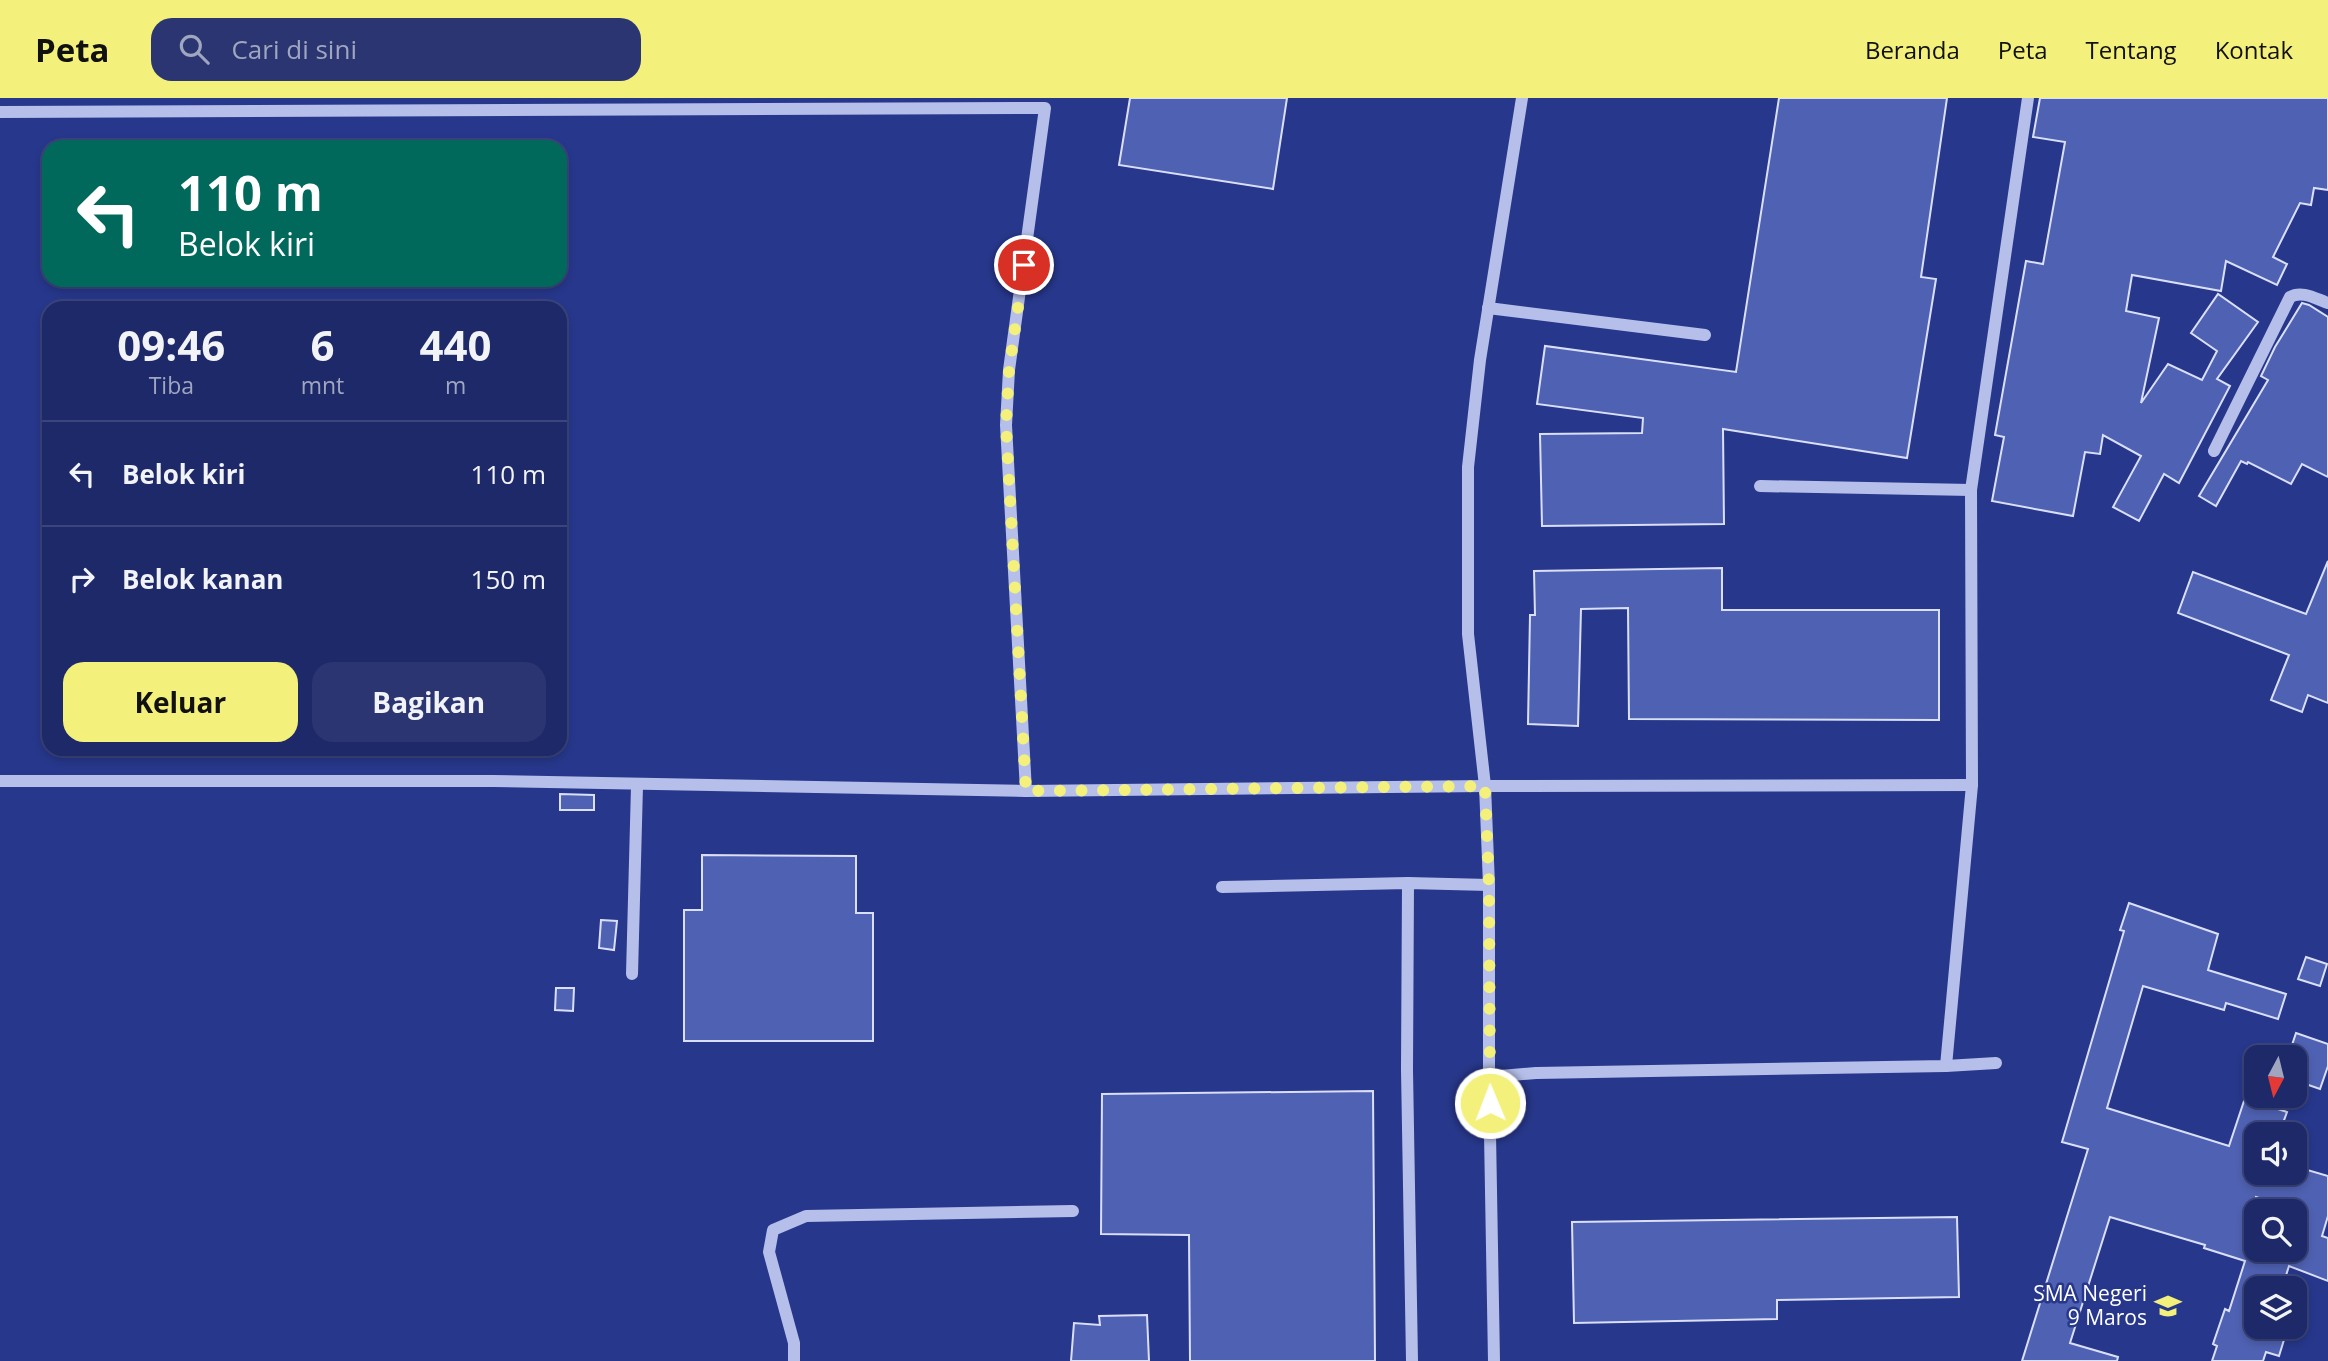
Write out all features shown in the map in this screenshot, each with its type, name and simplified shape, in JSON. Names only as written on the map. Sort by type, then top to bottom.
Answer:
[{"type":"street","points":[[1494,1361],[1489,885],[1485,786],[1468,634],[1468,467],[1488,308],[1522,98]]},
{"type":"street","points":[[1946,1066],[1972,785],[1971,490],[2028,98]]},
{"type":"street","points":[[0,112],[667,104],[1046,103],[1009,370],[1006,425],[1026,791]]},
{"type":"street","points":[[2214,451],[2290,297],[2303,294],[2328,303]]},
{"type":"street","points":[[1488,308],[1705,335]]},
{"type":"street","points":[[1760,486],[1971,490]]},
{"type":"street","points":[[0,781],[493,781],[637,786],[1026,791],[1972,785]]},
{"type":"street","points":[[632,974],[637,786]]},
{"type":"street","points":[[1222,887],[1408,883],[1489,885]]},
{"type":"street","points":[[1408,883],[1407,1070],[1412,1361]]},
{"type":"street","points":[[1489,1077],[1536,1073],[1996,1063]]},
{"type":"street","points":[[794,1361],[794,1343],[769,1252],[773,1230],[806,1216],[1073,1211]]},
{"type":"building","points":[[1130,98],[1287,98],[1273,189],[1119,165]]},
{"type":"building","points":[[1779,98],[1947,98],[1921,277],[1936,279],[1907,458],[1723,429],[1724,524],[1542,526],[1540,434],[1642,433],[1643,418],[1537,404],[1545,346],[1736,372]]},
{"type":"building","points":[[2040,98],[2328,98],[2328,190],[2314,188],[2311,205],[2300,203],[2273,257],[2287,264],[2277,285],[2226,261],[2221,291],[2132,275],[2126,311],[2159,318],[2141,403],[2168,364],[2202,380],[2217,351],[2191,333],[2218,294],[2258,322],[2217,379],[2230,386],[2179,483],[2164,474],[2139,521],[2113,507],[2141,456],[2103,435],[2100,454],[2085,452],[2073,516],[1992,501],[2004,437],[1995,435],[2026,261],[2043,264],[2065,142],[2033,137]]},
{"type":"building","points":[[2302,303],[2328,317],[2328,477],[2302,464],[2291,484],[2241,461],[2216,506],[2199,496],[2268,380],[2261,376]]},
{"type":"building","points":[[2328,561],[2328,703],[2308,695],[2302,712],[2271,700],[2289,655],[2178,613],[2193,572],[2306,614]]},
{"type":"building","points":[[1722,568],[1722,610],[1939,610],[1939,720],[1629,719],[1628,608],[1581,609],[1578,726],[1528,724],[1530,615],[1535,615],[1534,571]]},
{"type":"building","points":[[560,794],[594,795],[594,810],[560,810]]},
{"type":"building","points":[[702,855],[856,856],[856,913],[873,913],[873,1041],[684,1041],[684,910],[702,910]]},
{"type":"building","points":[[2129,903],[2218,934],[2208,970],[2286,994],[2278,1019],[2226,1003],[2224,1010],[2143,986],[2107,1108],[2229,1146],[2244,1101],[2244,1108],[2275,1108],[2287,1112],[2283,1122],[2244,1122],[2244,1185],[2307,1185],[2307,1170],[2328,1176],[2328,1216],[2322,1236],[2328,1238],[2328,1281],[2289,1266],[2286,1276],[2244,1276],[2244,1339],[2284,1339],[2279,1356],[2266,1352],[2263,1361],[2212,1361],[2217,1346],[2213,1344],[2225,1309],[2229,1311],[2245,1262],[2307,1262],[2307,1199],[2244,1199],[2244,1261],[2204,1248],[2205,1245],[2110,1217],[2070,1343],[2118,1357],[2117,1361],[2022,1361],[2088,1149],[2062,1142],[2124,931],[2120,930]]},
{"type":"building","points":[[601,920],[617,921],[614,950],[599,948]]},
{"type":"building","points":[[2306,957],[2327,964],[2320,986],[2298,979]]},
{"type":"building","points":[[556,988],[574,988],[573,1011],[555,1010]]},
{"type":"building","points":[[2296,1033],[2328,1044],[2328,1066],[2320,1089],[2307,1084],[2307,1045],[2292,1045]]},
{"type":"building","points":[[1373,1091],[1375,1361],[1190,1361],[1189,1235],[1101,1234],[1102,1094]]},
{"type":"building","points":[[1957,1217],[1959,1297],[1777,1300],[1777,1319],[1574,1323],[1572,1222]]},
{"type":"building","points":[[1147,1315],[1149,1361],[1071,1361],[1074,1323],[1100,1325],[1099,1316]]},
{"type":"place","name":"SMA Negeri 9 Maros","points":[[2168,1306]]},
{"type":"route","points":[[1024,265],[1009,370],[1006,425],[1026,791],[1485,786],[1489,885],[1490,1103]]}]
